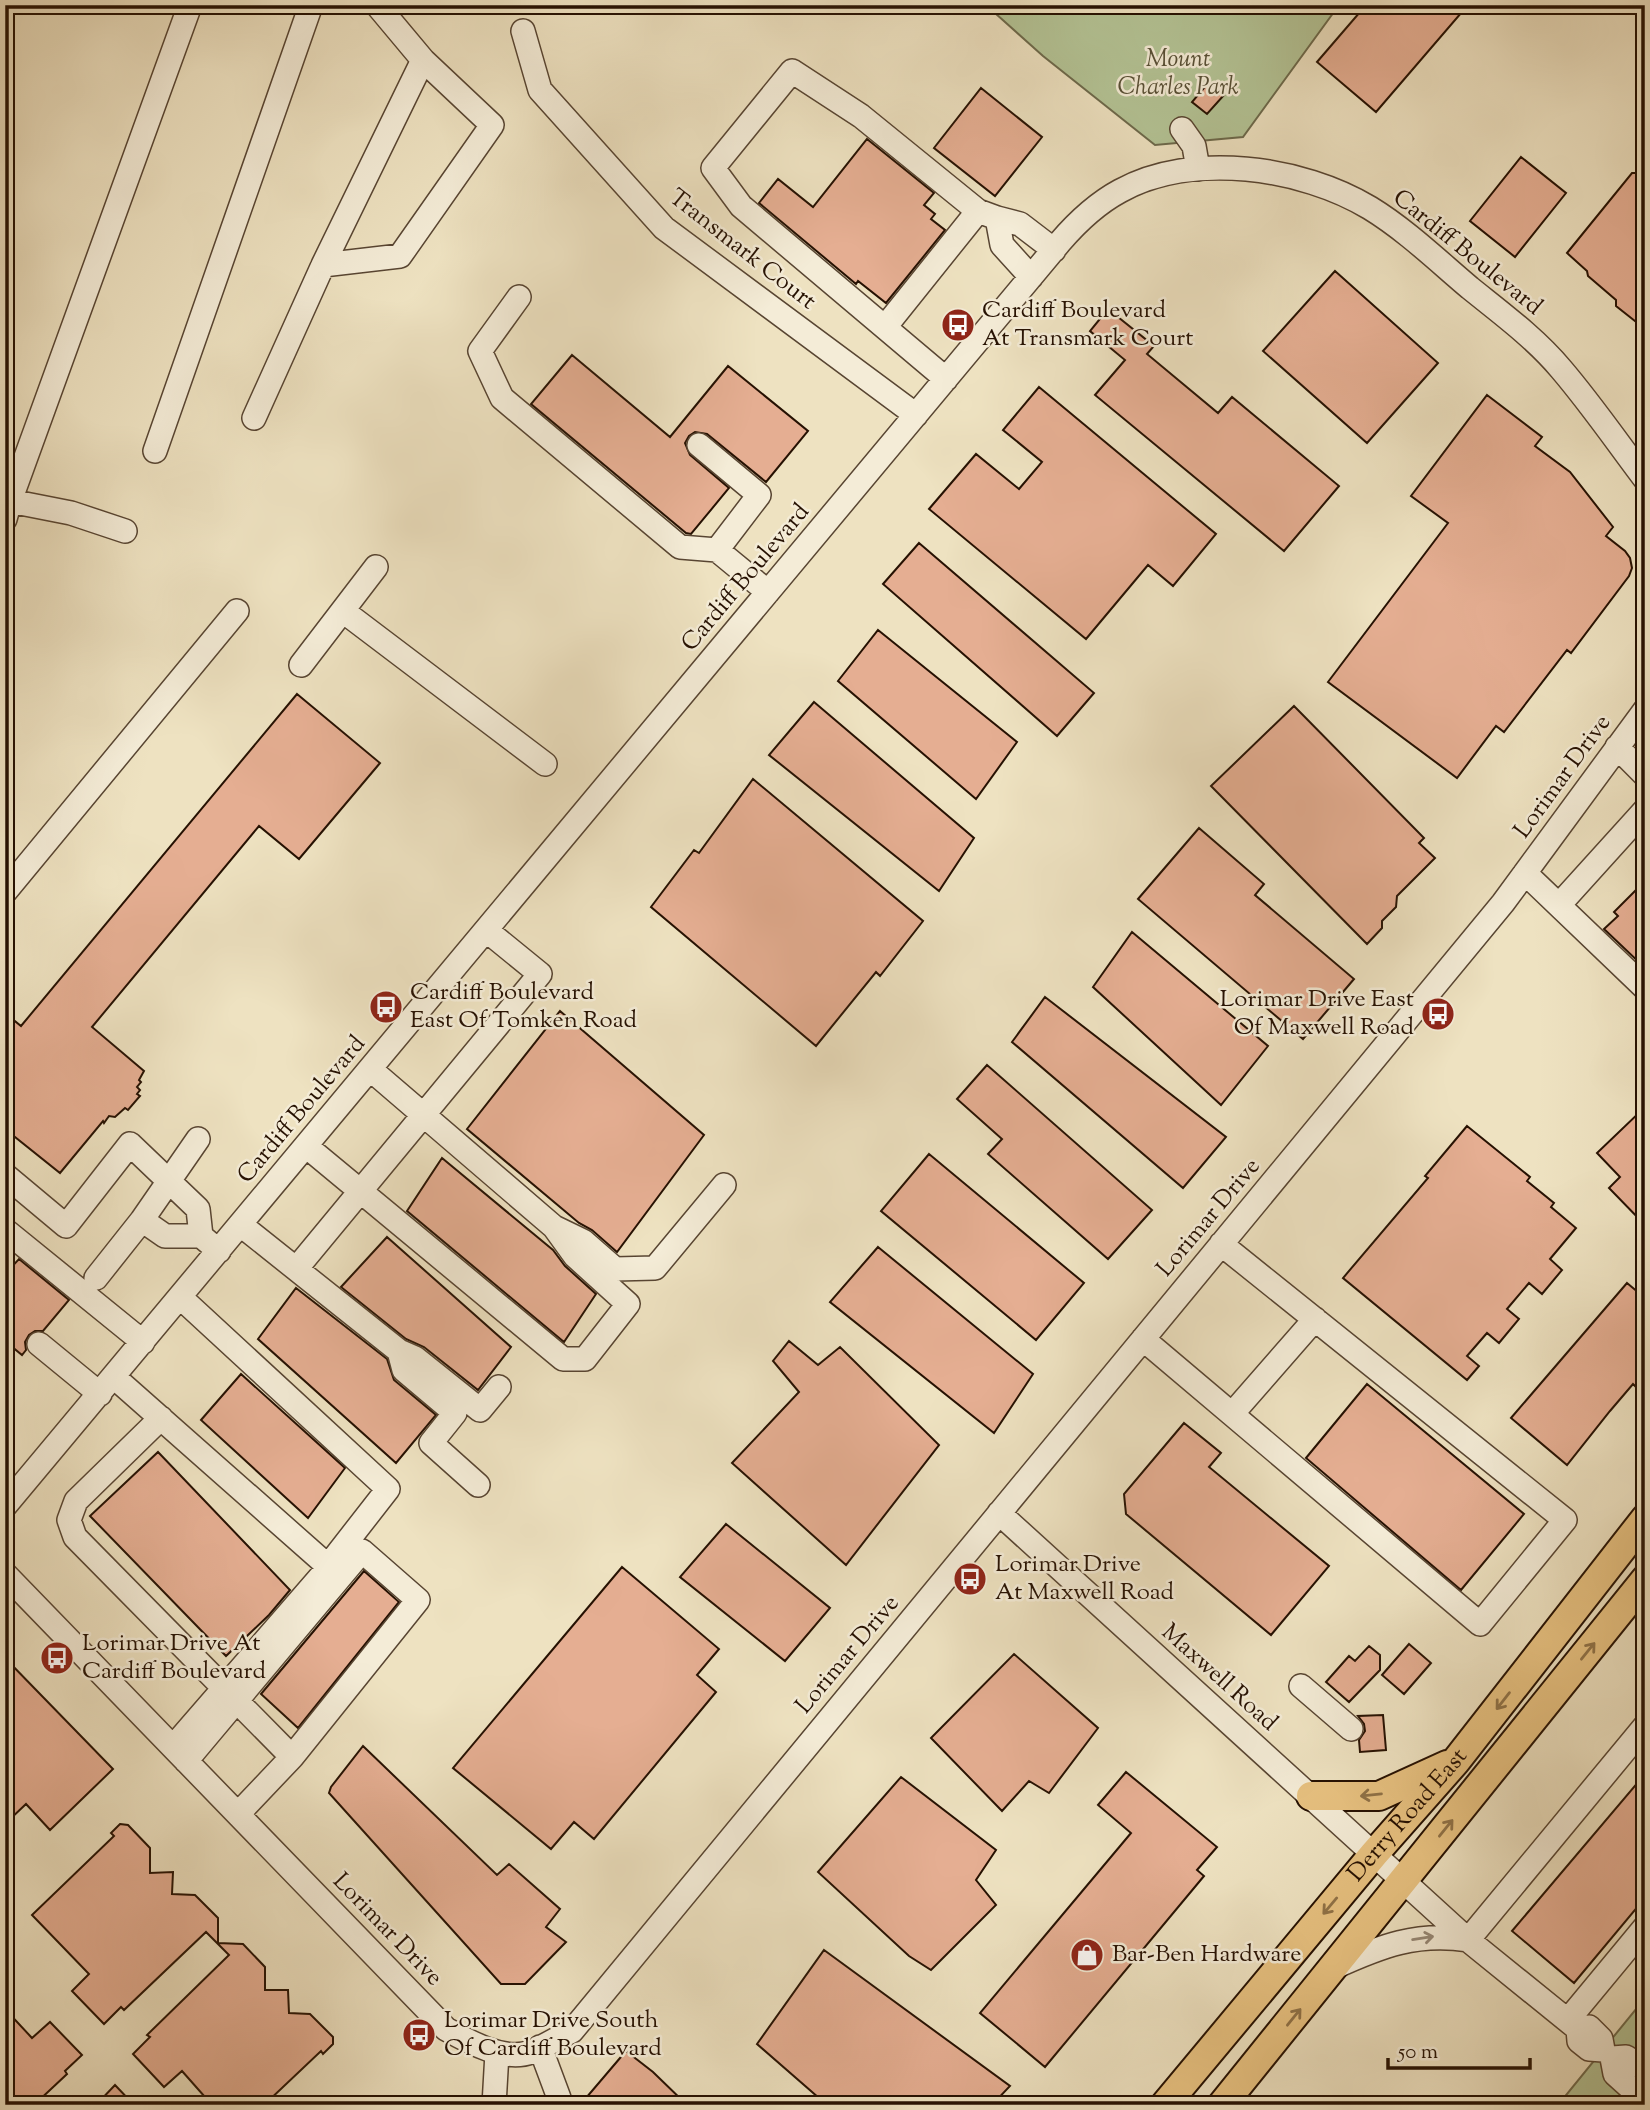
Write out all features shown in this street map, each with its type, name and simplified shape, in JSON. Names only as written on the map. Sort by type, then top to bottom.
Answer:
[{"type":"main road","name":"Derry Road East","points":[[1165,2105],[1456,1760],[1645,1519]]},
{"type":"main road","name":"Derry Road East","points":[[1222,2105],[1645,1580]]},
{"type":"main road","points":[[1311,1796],[1380,1796],[1456,1760]]},
{"type":"street","points":[[125,531],[71,513],[7,506],[190,5]]},
{"type":"street","points":[[155,452],[311,5]]},
{"type":"street","points":[[323,265],[400,256],[492,125],[423,60],[376,5]]},
{"type":"street","name":"Transmark Court","points":[[523,30],[540,90],[664,228],[916,415]]},
{"type":"street","points":[[254,418],[323,265],[423,60]]},
{"type":"street","points":[[946,379],[741,206],[713,168],[792,71],[861,116],[987,214],[1020,224],[1054,250]]},
{"type":"street","points":[[1182,129],[1194,146],[1198,169]]},
{"type":"street","name":"Cardiff Boulevard","points":[[5,1506],[180,1297],[210,1243],[241,1225],[1078,221],[1099,203],[1123,189],[1172,173],[1198,169],[1259,171],[1313,182],[1350,197],[1384,217],[1535,342],[1560,368],[1645,479]]},
{"type":"street","points":[[987,214],[1002,245],[1031,277]]},
{"type":"street","points":[[885,327],[987,214]]},
{"type":"street","points":[[519,297],[480,351],[502,398],[680,547],[717,550],[768,592]]},
{"type":"street","points":[[699,445],[759,495],[717,550]]},
{"type":"street","points":[[301,665],[376,567]]},
{"type":"street","points":[[5,892],[237,611]]},
{"type":"street","points":[[343,611],[545,764]]},
{"type":"street","name":"Lorimar Drive","points":[[5,1574],[446,2029],[466,2041],[497,2053],[528,2053],[572,2031],[1525,873],[1645,710]]},
{"type":"street","points":[[1618,747],[1645,775]]},
{"type":"street","points":[[1559,905],[1645,810]]},
{"type":"street","points":[[1525,873],[1645,988]]},
{"type":"street","points":[[296,1269],[540,974],[486,930]]},
{"type":"street","points":[[306,1146],[563,1359],[585,1359],[628,1304],[575,1256],[554,1227],[370,1069]]},
{"type":"street","points":[[96,1279],[142,1220],[198,1139]]},
{"type":"street","points":[[5,1175],[66,1226],[130,1144],[198,1209],[210,1243],[165,1236],[142,1220]]},
{"type":"street","points":[[554,1227],[583,1241],[615,1269],[655,1268],[724,1185]]},
{"type":"street","points":[[241,1225],[398,1351],[415,1358],[480,1410],[499,1387]]},
{"type":"street","points":[[5,1230],[143,1342]]},
{"type":"street","points":[[1143,1339],[1480,1624],[1565,1520],[1221,1244]]},
{"type":"street","points":[[180,1297],[388,1489],[230,1696]]},
{"type":"street","points":[[1232,1414],[1315,1319]]},
{"type":"street","points":[[39,1344],[160,1418],[328,1566]]},
{"type":"street","points":[[398,1351],[404,1370],[455,1413],[431,1443],[478,1485]]},
{"type":"street","points":[[160,1418],[76,1501],[69,1520],[75,1537],[292,1757]]},
{"type":"street","name":"Maxwell Road","points":[[999,1513],[1468,1940],[1573,2025],[1579,2041],[1589,2049],[1608,2054]]},
{"type":"street","points":[[180,1754],[362,1551],[418,1600],[292,1757],[238,1814]]},
{"type":"street","points":[[1301,1686],[1350,1729]]},
{"type":"street","points":[[1335,1967],[1367,1952],[1427,1936],[1468,1940],[1645,1726]]},
{"type":"street","points":[[1573,2025],[1645,1927]]},
{"type":"street","points":[[540,2047],[559,2098],[559,2105]]},
{"type":"street","points":[[494,2105],[497,2053]]},
{"type":"street","points":[[1645,2069],[1626,2057],[1608,2054],[1615,2074],[1645,2101]]},
{"type":"green space","name":"Mount Charles Park","points":[[986,5],[1339,5],[1243,137],[1155,145],[1043,56]]},
{"type":"green space","points":[[1645,1998],[1645,2105],[1558,2105]]},
{"type":"building","points":[[1366,5],[1468,5],[1376,112],[1317,62]]},
{"type":"building","points":[[1209,82],[1224,95],[1207,114],[1192,102]]},
{"type":"building","points":[[981,88],[1042,137],[995,196],[934,148]]},
{"type":"building","points":[[867,139],[934,193],[924,205],[935,214],[931,219],[945,230],[886,303],[858,281],[856,284],[759,203],[778,179],[813,207]]},
{"type":"building","points":[[1521,157],[1566,193],[1515,257],[1470,221]]},
{"type":"building","points":[[1632,173],[1645,173],[1645,329],[1616,306],[1616,300],[1567,253]]},
{"type":"building","points":[[1335,271],[1438,363],[1367,443],[1263,351]]},
{"type":"building","points":[[1108,309],[1154,346],[1147,354],[1218,413],[1232,397],[1339,486],[1284,551],[1095,395],[1125,360],[1090,331]]},
{"type":"building","points":[[572,355],[670,437],[728,366],[808,431],[766,482],[707,434],[695,432],[689,436],[685,443],[690,455],[729,488],[691,534],[686,533],[531,404]]},
{"type":"building","points":[[1039,387],[1216,534],[1173,586],[1148,565],[1086,639],[929,509],[976,454],[1019,489],[1042,462],[1003,430]]},
{"type":"building","points":[[1487,395],[1542,437],[1535,446],[1570,472],[1613,527],[1606,536],[1625,551],[1632,568],[1629,576],[1571,653],[1567,650],[1504,732],[1496,726],[1457,778],[1328,682],[1448,523],[1411,496]]},
{"type":"building","points":[[919,543],[1094,693],[1057,736],[883,584]]},
{"type":"building","points":[[878,630],[1017,742],[976,799],[838,681]]},
{"type":"building","points":[[297,694],[380,763],[299,859],[259,826],[92,1027],[144,1071],[137,1087],[140,1090],[137,1094],[140,1096],[128,1110],[125,1108],[115,1117],[109,1116],[104,1123],[103,1121],[60,1173],[5,1129],[5,1013],[21,1026]]},
{"type":"building","points":[[814,702],[974,838],[939,891],[769,755]]},
{"type":"building","points":[[1294,706],[1424,838],[1419,843],[1435,858],[1397,896],[1396,907],[1382,921],[1382,928],[1367,944],[1211,786]]},
{"type":"building","points":[[753,779],[923,921],[880,976],[876,972],[816,1046],[651,907],[694,850],[699,853]]},
{"type":"building","points":[[1199,828],[1264,884],[1255,895],[1354,979],[1303,1039],[1138,899]]},
{"type":"building","points":[[1645,881],[1645,968],[1604,929],[1618,916],[1614,912]]},
{"type":"building","points":[[1132,932],[1268,1046],[1221,1105],[1093,987]]},
{"type":"building","points":[[1045,997],[1226,1137],[1183,1188],[1012,1042]]},
{"type":"building","points":[[560,1011],[704,1135],[617,1252],[467,1129]]},
{"type":"building","points":[[987,1065],[1152,1210],[1108,1259],[988,1154],[1002,1139],[957,1099]]},
{"type":"building","points":[[1645,1107],[1645,1225],[1609,1188],[1620,1177],[1597,1153]]},
{"type":"building","points":[[1467,1126],[1530,1177],[1527,1181],[1554,1203],[1551,1207],[1576,1228],[1550,1259],[1562,1270],[1542,1294],[1529,1283],[1507,1309],[1519,1319],[1499,1343],[1487,1333],[1467,1356],[1479,1366],[1467,1380],[1343,1278],[1428,1178],[1425,1176]]},
{"type":"building","points":[[929,1154],[1084,1283],[1036,1340],[881,1211]]},
{"type":"building","points":[[442,1158],[553,1250],[565,1266],[596,1294],[564,1342],[407,1211]]},
{"type":"building","points":[[387,1237],[511,1347],[478,1390],[424,1347],[406,1339],[341,1287]]},
{"type":"building","points":[[878,1247],[1033,1374],[994,1433],[830,1302]]},
{"type":"building","points":[[19,1259],[69,1300],[43,1331],[35,1331],[29,1335],[25,1342],[26,1350],[22,1355],[5,1341],[5,1274]]},
{"type":"building","points":[[1627,1283],[1645,1298],[1645,1375],[1635,1386],[1633,1384],[1567,1465],[1511,1418]]},
{"type":"building","points":[[296,1288],[387,1359],[394,1380],[436,1415],[396,1463],[258,1339]]},
{"type":"building","points":[[789,1341],[818,1365],[840,1347],[939,1445],[846,1565],[732,1463],[799,1392],[773,1361]]},
{"type":"building","points":[[241,1374],[345,1468],[308,1518],[201,1420]]},
{"type":"building","points":[[1367,1384],[1524,1514],[1461,1590],[1306,1458]]},
{"type":"building","points":[[1184,1423],[1221,1453],[1209,1467],[1329,1566],[1271,1635],[1126,1514],[1124,1494]]},
{"type":"building","points":[[158,1452],[290,1590],[269,1615],[226,1656],[90,1516]]},
{"type":"building","points":[[726,1524],[830,1608],[785,1661],[680,1577]]},
{"type":"building","points":[[622,1567],[719,1649],[697,1675],[716,1692],[594,1839],[574,1822],[551,1849],[453,1768]]},
{"type":"building","points":[[364,1571],[399,1602],[298,1728],[261,1694]]},
{"type":"building","points":[[1409,1644],[1431,1663],[1404,1694],[1382,1675]]},
{"type":"building","points":[[1369,1646],[1380,1655],[1380,1670],[1349,1702],[1326,1682],[1349,1656],[1355,1661]]},
{"type":"building","points":[[1014,1654],[1098,1728],[1049,1793],[1029,1781],[1002,1811],[931,1738]]},
{"type":"building","points":[[5,1658],[113,1769],[50,1830],[26,1804],[5,1824]]},
{"type":"building","points":[[1383,1715],[1386,1750],[1360,1752],[1359,1740],[1365,1731],[1358,1716]]},
{"type":"building","points":[[363,1746],[497,1875],[509,1864],[560,1909],[546,1927],[566,1942],[525,1984],[501,1984],[329,1793]]},
{"type":"building","points":[[1126,1772],[1217,1847],[1197,1870],[1204,1876],[1045,2067],[980,2013],[1131,1833],[1098,1805]]},
{"type":"building","points":[[1645,1774],[1645,1898],[1574,1983],[1512,1931]]},
{"type":"building","points":[[901,1777],[996,1850],[976,1880],[996,1905],[931,1970],[909,1956],[818,1872]]},
{"type":"building","points":[[120,1824],[128,1825],[150,1848],[150,1873],[173,1872],[172,1894],[195,1895],[218,1918],[218,1943],[243,1944],[265,1967],[265,1990],[288,1990],[289,2013],[310,2014],[333,2037],[333,2044],[323,2054],[321,2051],[264,2105],[212,2105],[182,2071],[164,2087],[133,2054],[150,2037],[147,2035],[229,1955],[206,1932],[124,2010],[121,2007],[104,2024],[72,1991],[89,1974],[32,1915],[114,1836],[111,1833]]},
{"type":"building","points":[[824,1950],[1010,2086],[992,2105],[827,2105],[757,2044]]},
{"type":"building","points":[[5,2009],[32,2038],[50,2022],[82,2055],[65,2071],[67,2074],[34,2105],[5,2105]]},
{"type":"building","points":[[626,2051],[653,2072],[687,2105],[580,2105]]},
{"type":"building","points":[[115,2085],[134,2105],[96,2105]]},
{"type":"place","name":"Cardiff Boulevard At Transmark Court","points":[[958,325]]},
{"type":"place","name":"Cardiff Boulevard East Of Tomken Road","points":[[386,1007]]},
{"type":"place","name":"Lorimar Drive East Of Maxwell Road","points":[[1438,1014]]},
{"type":"place","name":"Lorimar Drive At Maxwell Road","points":[[970,1579]]},
{"type":"place","name":"Lorimar Drive At Cardiff Boulevard","points":[[57,1658]]},
{"type":"place","name":"Bar-Ben Hardware","points":[[1087,1955]]},
{"type":"place","name":"Lorimar Drive South Of Cardiff Boulevard","points":[[419,2035]]}]
